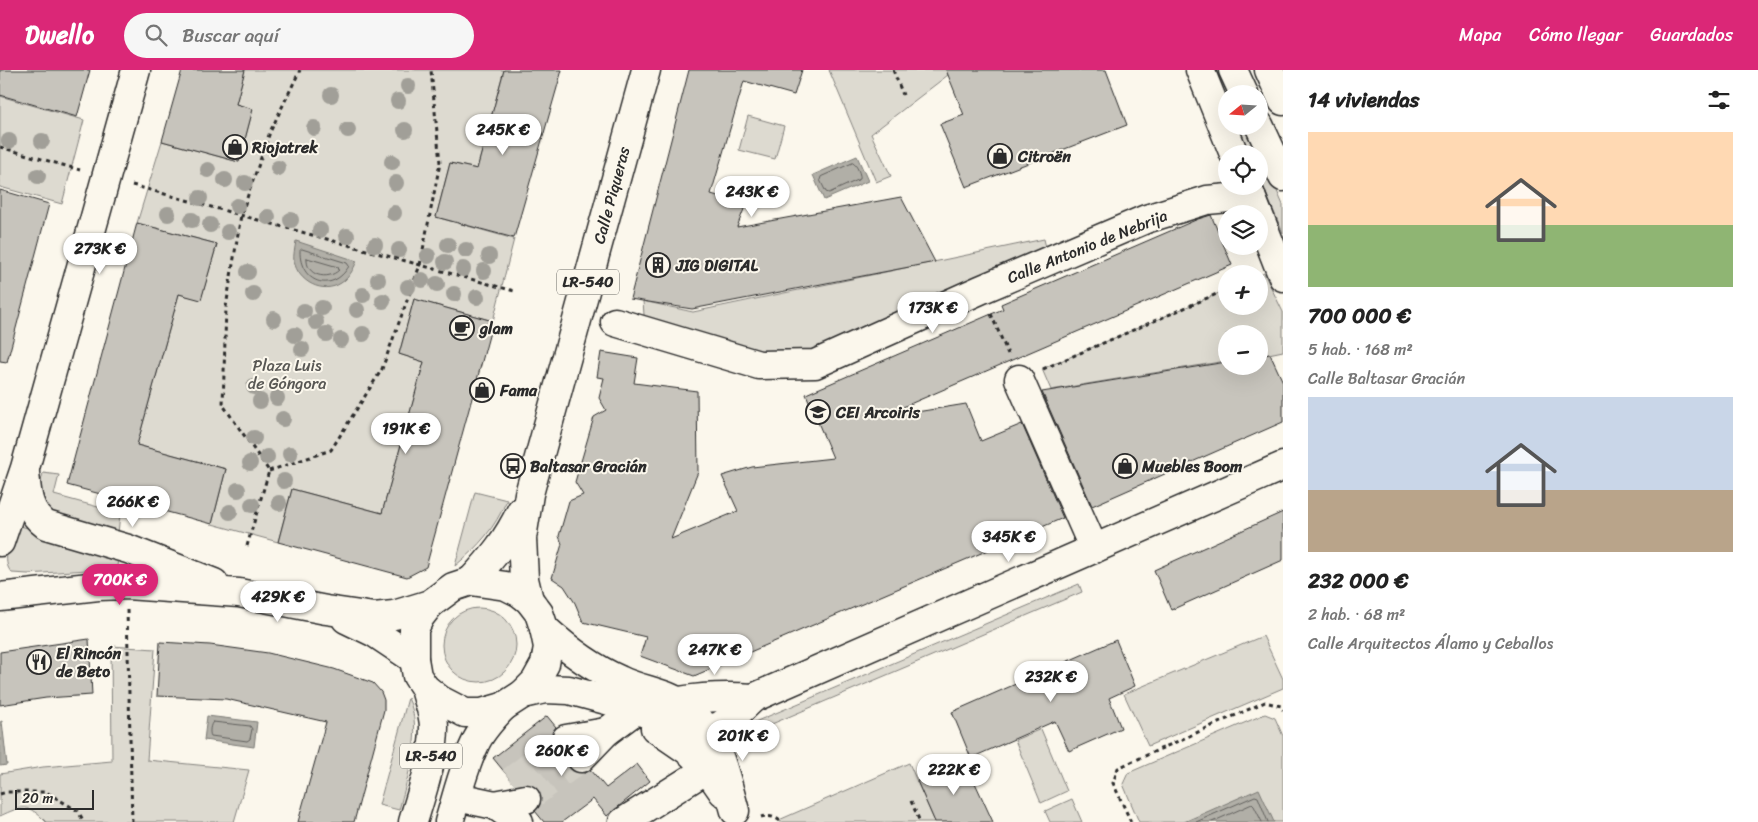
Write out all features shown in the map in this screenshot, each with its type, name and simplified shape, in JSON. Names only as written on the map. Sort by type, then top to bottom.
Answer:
[{"type":"main road","points":[[0,542],[25,468],[136,70]]},
{"type":"main road","name":"Calle Piqueras","points":[[529,600],[524,579],[522,538],[529,494],[646,70]]},
{"type":"main road","points":[[1200,70],[1230,145]]},
{"type":"main road","points":[[1233,70],[1240,85]]},
{"type":"main road","points":[[1269,70],[1283,102]]},
{"type":"main road","points":[[1264,135],[1283,177]]},
{"type":"main road","name":"Calle Antonio de Nebrija","points":[[615,322],[759,365],[815,364],[980,290],[1146,219],[1206,200],[1254,203]]},
{"type":"main road","points":[[1254,203],[1283,277]]},
{"type":"main road","points":[[1019,379],[1094,549]]},
{"type":"main road","points":[[623,822],[713,745],[734,716],[752,698],[1283,466]]},
{"type":"main road","points":[[25,468],[29,505],[38,520],[46,525],[128,548],[238,593]]},
{"type":"main road","name":"Calle Piqueras","points":[[471,581],[495,555],[509,535],[529,494]]},
{"type":"main road","name":"LR-540","points":[[413,822],[428,770],[433,745],[434,725],[425,688],[417,676],[414,659],[414,629],[430,604],[453,587],[471,581],[506,586],[529,600],[539,614],[548,647],[545,664],[535,682],[490,721],[475,743],[463,774],[453,810]]},
{"type":"main road","points":[[0,597],[98,586],[127,585],[238,593],[374,617],[394,615],[430,604]]},
{"type":"main road","points":[[326,610],[375,633],[414,659]]},
{"type":"main road","points":[[544,628],[575,655],[620,680],[679,701],[690,709],[713,745],[745,817]]},
{"type":"main road","points":[[425,688],[440,700],[465,713],[482,713],[546,689],[569,690],[691,730],[713,745]]},
{"type":"main road","points":[[679,701],[734,696],[752,698]]},
{"type":"main road","points":[[627,708],[690,752],[713,745]]},
{"type":"main road","points":[[573,748],[606,732],[627,708]]},
{"type":"main road","points":[[453,810],[519,801]]},
{"type":"path","points":[[269,471],[223,404],[226,307],[241,215],[270,132],[300,70]]},
{"type":"path","points":[[269,471],[331,450],[382,369],[420,265],[440,163],[431,70]]},
{"type":"path","points":[[893,70],[903,95]]},
{"type":"path","points":[[0,148],[514,291]]},
{"type":"path","points":[[980,290],[1019,379],[1218,293]]},
{"type":"path","points":[[247,546],[269,471]]},
{"type":"path","points":[[127,585],[132,822]]},
{"type":"path","points":[[1131,822],[1113,783],[1118,768],[1265,702],[1281,706],[1283,710]]},
{"type":"path","points":[[0,794],[7,792],[46,792],[78,811],[84,822]]},
{"type":"path","points":[[911,801],[920,822]]},
{"type":"path","points":[[745,817],[766,816],[781,822]]},
{"type":"green space","name":"Plaza Luis de Góngora","points":[[245,70],[504,70],[477,169],[450,163],[436,217],[514,239],[493,321],[414,299],[399,354],[424,362],[382,513],[292,489],[278,542],[212,524],[226,469],[137,445],[179,294],[201,299],[217,244],[137,223],[162,141],[239,162],[253,109],[236,104]]},
{"type":"green space","points":[[829,70],[946,70],[948,75],[871,134],[891,176],[876,182]]},
{"type":"green space","points":[[0,96],[84,120],[62,204],[0,187]]},
{"type":"green space","points":[[748,116],[784,126],[775,159],[739,150]]},
{"type":"green space","points":[[1240,135],[1253,135],[1257,145],[1245,145]]},
{"type":"green space","points":[[1268,170],[1283,205],[1283,233],[1267,195]]},
{"type":"green space","points":[[1044,239],[1047,252],[815,359],[763,360],[655,329],[644,315],[643,301],[693,312]]},
{"type":"green space","points":[[1268,281],[1283,312],[1283,351],[1268,354],[1268,325],[1218,325],[1218,362],[1051,390],[1042,369],[1218,293],[1218,315],[1268,315]]},
{"type":"green space","points":[[43,473],[59,475],[54,495],[120,513],[118,534],[67,522],[50,513],[40,495]]},
{"type":"green space","points":[[475,492],[507,500],[486,536],[455,566]]},
{"type":"green space","points":[[17,525],[118,554],[117,568],[28,574],[12,573],[7,562],[7,556]]},
{"type":"green space","points":[[1079,584],[1082,592],[753,732],[750,724]]},
{"type":"green space","points":[[479,608],[500,614],[510,624],[516,645],[510,666],[500,676],[479,682],[458,676],[448,666],[442,645],[448,624],[458,614]]},
{"type":"green space","points":[[1263,636],[1283,679],[1283,688],[1148,746],[1124,694]]},
{"type":"green space","points":[[111,646],[155,649],[147,760],[249,770],[234,822],[46,822],[34,812],[24,808],[19,808],[0,816],[0,774],[43,767],[112,761]]},
{"type":"green space","points":[[408,698],[413,710],[414,739],[410,769],[399,810],[379,805]]},
{"type":"green space","points":[[1265,714],[1275,718],[1283,736],[1283,822],[1139,822],[1123,784],[1128,773]]},
{"type":"green space","points":[[1041,729],[1067,791],[1041,803],[1015,740]]},
{"type":"green space","points":[[909,763],[935,822],[780,822],[779,820]]},
{"type":"green space","points":[[1072,799],[1082,822],[1050,822],[1045,811]]},
{"type":"water","points":[[857,156],[868,181],[824,200],[813,175]]},
{"type":"water","points":[[296,241],[357,261],[350,274],[341,283],[327,288],[319,287],[306,280],[296,268],[294,254]]},
{"type":"water","points":[[207,716],[257,722],[254,747],[204,740]]},
{"type":"water","points":[[2,721],[7,765],[0,766],[0,722]]},
{"type":"water","points":[[1259,789],[1274,822],[1184,822]]},
{"type":"building","points":[[0,70],[90,70],[77,117],[0,95]]},
{"type":"building","points":[[182,70],[245,70],[236,104],[253,109],[239,162],[162,141]]},
{"type":"building","points":[[504,70],[562,70],[514,238],[436,217],[450,163],[477,169]]},
{"type":"building","points":[[689,70],[802,70],[794,95],[744,81],[711,194],[746,204],[737,227],[901,197],[935,262],[692,309],[630,299]]},
{"type":"building","name":"Citroën","points":[[946,70],[1106,70],[1127,125],[966,187],[940,124],[964,115]]},
{"type":"building","points":[[0,190],[49,204],[7,362],[0,361]]},
{"type":"building","points":[[1211,215],[1218,232],[1218,255],[1228,255],[1232,265],[1218,265],[1218,271],[896,410],[898,415],[966,404],[981,441],[1022,424],[1063,518],[694,676],[640,656],[646,637],[583,622],[575,603],[564,586],[552,578],[562,544],[559,536],[569,501],[583,495],[575,482],[594,417],[606,410],[599,398],[604,378],[597,377],[601,352],[638,358],[634,383],[697,391],[698,472],[671,539],[738,511],[722,476],[752,467],[833,458],[806,394],[1003,309],[1001,304]]},
{"type":"building","points":[[137,223],[217,244],[201,300],[179,294],[137,445],[226,469],[212,524],[67,485]]},
{"type":"building","points":[[414,299],[493,321],[426,567],[407,577],[278,542],[292,489],[382,513],[424,362],[399,354]]},
{"type":"building","name":"Muebles Boom","points":[[1268,354],[1270,354],[1283,382],[1283,422],[1092,506],[1042,392],[1218,363],[1218,375],[1268,375]]},
{"type":"building","points":[[1283,512],[1283,560],[1171,610],[1154,570]]},
{"type":"building","points":[[89,639],[92,695],[46,698],[0,705],[0,652]]},
{"type":"building","points":[[1116,640],[1135,686],[1109,698],[1121,728],[1069,751],[1055,721],[971,758],[952,712]]},
{"type":"building","points":[[160,642],[210,645],[268,653],[334,669],[373,683],[381,692],[384,700],[384,710],[354,822],[298,822],[326,722],[226,699],[157,696]]},
{"type":"building","points":[[547,716],[556,727],[551,734],[551,742],[554,749],[566,754],[566,763],[571,770],[585,773],[591,770],[606,788],[637,764],[650,781],[607,816],[593,799],[562,822],[544,822],[535,811],[541,804],[538,789],[531,784],[515,785],[493,758]]},
{"type":"building","points":[[964,759],[993,822],[935,822],[917,781]]},
{"type":"tunnel","points":[[511,781],[566,739]]},
{"type":"tunnel","points":[[526,799],[581,758]]},
{"type":"place","name":"Riojatrek","points":[[235,147]]},
{"type":"place","name":"Citroën","points":[[1000,156]]},
{"type":"place","name":"JIG DIGITAL","points":[[658,265]]},
{"type":"place","name":"glam","points":[[462,328]]},
{"type":"place","name":"Fama","points":[[482,390]]},
{"type":"place","name":"CEI Arcoiris","points":[[818,412]]},
{"type":"place","name":"Baltasar Gracián","points":[[513,466]]},
{"type":"place","name":"Muebles Boom","points":[[1125,466]]},
{"type":"place","name":"El Rincón de Beto","points":[[39,662]]}]
